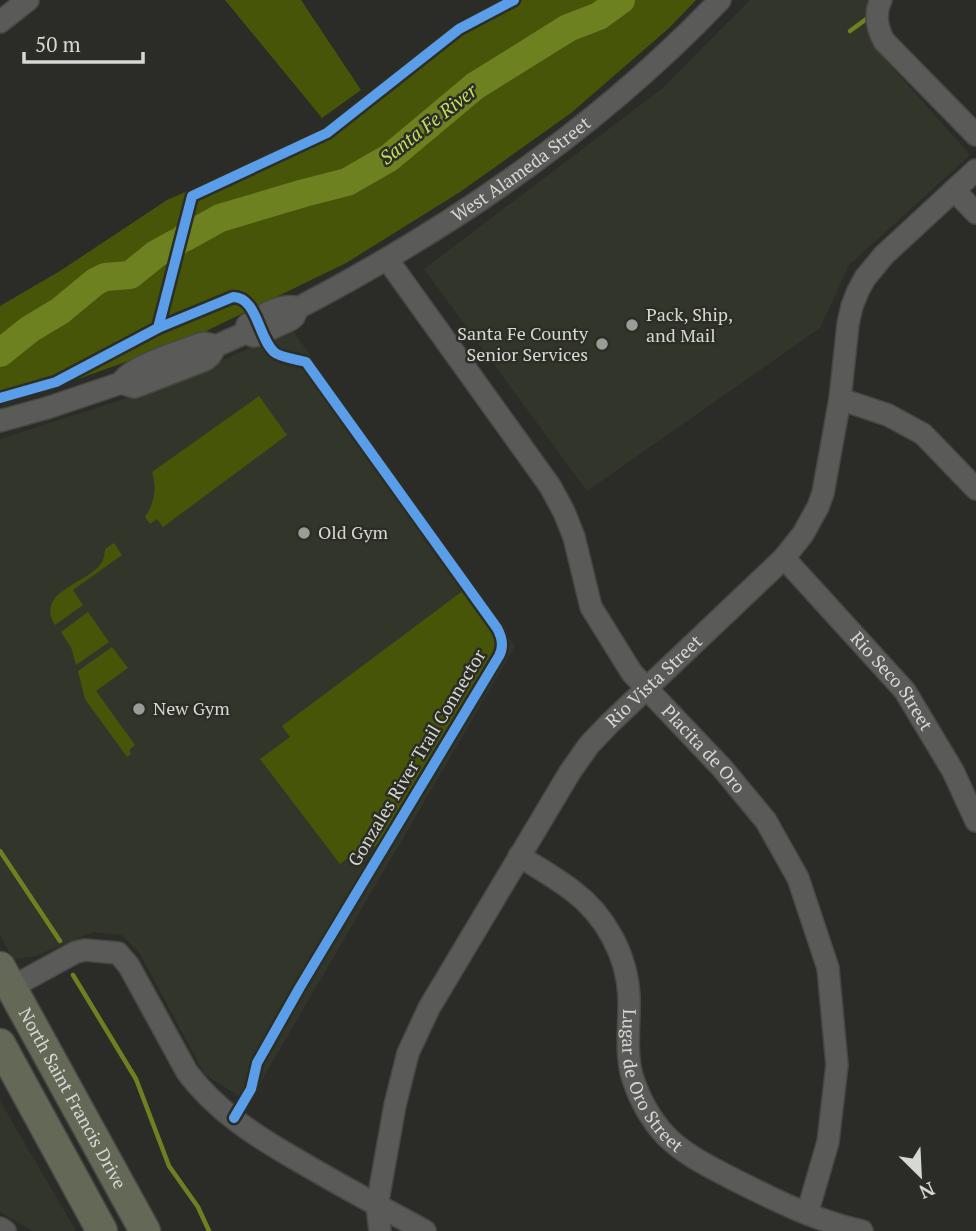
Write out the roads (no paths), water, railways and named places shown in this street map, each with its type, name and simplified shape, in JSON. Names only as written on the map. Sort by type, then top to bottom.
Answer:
[{"type":"highway","name":"North Saint Francis Drive","points":[[14,977],[145,1231]]},
{"type":"highway","points":[[0,1044],[102,1231]]},
{"type":"street","points":[[0,22],[28,0]]},
{"type":"street","name":"West Alameda Street","points":[[0,421],[121,383],[141,386],[205,360],[216,346],[245,333],[254,336],[263,334],[290,320],[298,308],[387,259],[481,200],[568,136],[652,66],[720,0]]},
{"type":"street","points":[[881,0],[878,5],[878,27],[884,41],[976,135]]},
{"type":"street","name":"Rio Vista Street","points":[[380,1231],[377,1206],[396,1105],[408,1053],[429,1008],[570,772],[589,745],[784,558],[803,534],[820,500],[827,477],[841,399],[848,324],[852,306],[865,278],[884,256],[976,170]]},
{"type":"street","points":[[954,190],[976,213]]},
{"type":"street","name":"Placita de Oro","points":[[387,259],[550,486],[574,537],[591,607],[632,673],[723,769],[766,821],[798,878],[828,968],[837,1065],[828,1142],[807,1213]]},
{"type":"street","points":[[841,399],[888,415],[923,434],[976,489]]},
{"type":"street","name":"Rio Seco Street","points":[[784,558],[905,691],[953,771],[976,821]]},
{"type":"street","name":"Lugar de Oro Street","points":[[519,856],[584,900],[613,938],[628,984],[629,1064],[640,1097],[657,1125],[683,1150],[706,1165],[783,1204],[862,1231]]},
{"type":"street","points":[[14,977],[76,952],[85,950],[118,953],[129,966],[187,1072],[215,1104],[263,1141],[425,1231]]},
{"type":"street","points":[[0,1228],[5,1231]]},
{"type":"waterway","name":"Santa Fe River","points":[[184,238],[220,218],[347,182],[389,158],[475,86],[568,28],[599,16],[621,0]]},
{"type":"waterway","points":[[850,31],[869,17]]},
{"type":"waterway","name":"Santa Fe River","points":[[0,353],[30,329],[60,311],[95,282],[105,277],[130,275],[156,254],[176,243]]},
{"type":"waterway","points":[[0,851],[60,941]]},
{"type":"waterway","points":[[73,975],[136,1079],[169,1166],[198,1207],[209,1231]]},
{"type":"place","name":"Pack, Ship, and Mail","points":[[632,325]]},
{"type":"place","name":"Santa Fe County Senior Services","points":[[602,344]]},
{"type":"place","name":"Old Gym","points":[[304,533]]},
{"type":"place","name":"New Gym","points":[[139,709]]}]
